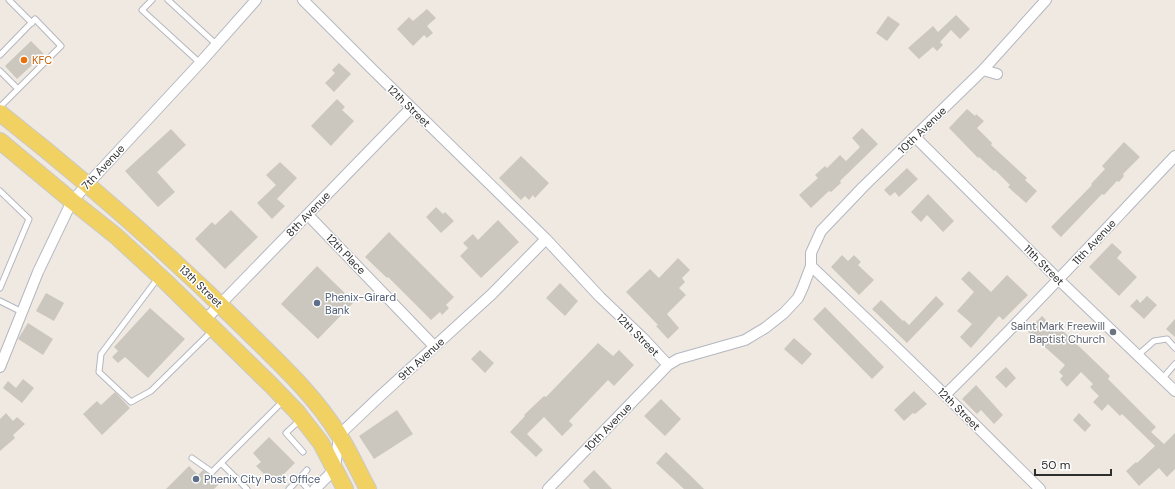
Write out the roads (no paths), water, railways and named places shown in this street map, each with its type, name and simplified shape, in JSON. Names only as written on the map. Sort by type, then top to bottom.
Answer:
[{"type":"main road","name":"13th Street","points":[[0,113],[88,184],[169,256],[220,304],[288,372],[312,398],[339,435],[368,489]]},
{"type":"main road","name":"13th Street","points":[[3,146],[116,236],[160,276],[285,400],[302,418],[321,443],[345,489]]},
{"type":"street","name":"12th Street","points":[[303,0],[411,108],[546,239],[600,297],[643,338],[668,365],[678,359],[745,340],[765,328],[784,314],[798,298],[811,266],[1040,489]]},
{"type":"street","name":"10th Avenue","points":[[811,266],[811,253],[821,231],[858,192],[983,70],[1046,0]]},
{"type":"street","name":"7th Avenue","points":[[0,367],[38,272],[72,201],[217,45],[252,2]]},
{"type":"street","points":[[983,70],[997,74]]},
{"type":"street","name":"8th Avenue","points":[[209,324],[220,304],[411,108]]},
{"type":"street","name":"11th Street","points":[[915,137],[1059,280],[1175,391]]},
{"type":"street","name":"11th Avenue","points":[[945,395],[1059,280],[1175,156]]},
{"type":"street","name":"12th Place","points":[[308,215],[434,346]]},
{"type":"street","name":"9th Avenue","points":[[339,435],[492,294],[546,239]]},
{"type":"street","name":"10th Avenue","points":[[548,489],[668,365]]},
{"type":"street","points":[[315,489],[335,469],[339,435]]},
{"type":"lane","points":[[9,0],[32,23]]},
{"type":"lane","points":[[152,0],[142,10],[200,63]]},
{"type":"lane","points":[[168,0],[217,45]]},
{"type":"lane","points":[[0,55],[35,19],[61,46],[0,107]]},
{"type":"lane","points":[[0,71],[18,89]]},
{"type":"lane","points":[[0,191],[29,219],[0,288]]},
{"type":"lane","points":[[160,276],[101,354],[99,372],[131,402],[151,391],[209,324]]},
{"type":"lane","points":[[0,301],[22,312]]},
{"type":"lane","points":[[1138,355],[1154,341],[1167,339],[1175,348]]},
{"type":"lane","points":[[1163,378],[1175,364]]},
{"type":"lane","points":[[192,458],[212,472],[285,400]]},
{"type":"lane","points":[[302,418],[286,433],[303,452]]},
{"type":"lane","points":[[221,463],[247,489]]},
{"type":"lane","points":[[289,489],[307,470]]},
{"type":"lane","points":[[299,479],[308,489]]},
{"type":"place","name":"KFC","points":[[24,60]]},
{"type":"place","name":"Phenix-Girard Bank","points":[[317,303]]},
{"type":"place","name":"Saint Mark Freewill Baptist Church","points":[[1113,332]]},
{"type":"place","name":"Phenix City Post Office","points":[[196,479]]}]
